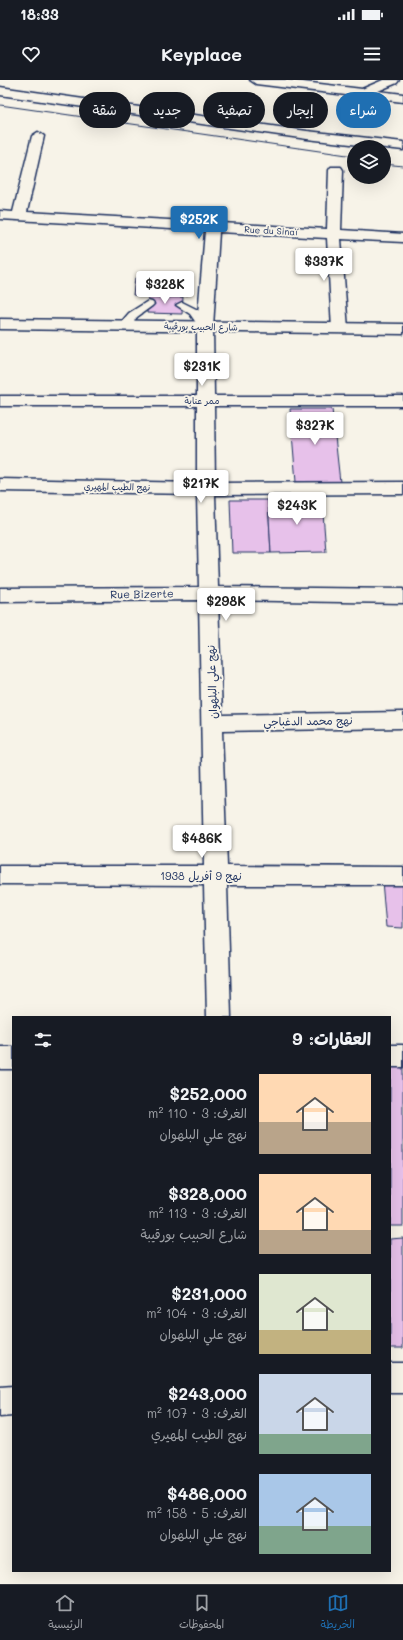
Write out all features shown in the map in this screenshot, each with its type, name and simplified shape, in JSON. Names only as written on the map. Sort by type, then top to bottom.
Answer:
[{"type":"street","points":[[256,80],[356,92]]},
{"type":"street","points":[[366,92],[394,80]]},
{"type":"street","points":[[0,91],[307,135],[403,146]]},
{"type":"street","points":[[391,96],[403,98]]},
{"type":"street","points":[[19,216],[38,136]]},
{"type":"street","points":[[336,170],[334,234],[340,329]]},
{"type":"street","name":"Rue du Sinaï","points":[[0,215],[401,238]]},
{"type":"street","name":"نهج علي البلهوان","points":[[212,227],[205,327],[207,401],[206,489],[217,876],[219,1016]]},
{"type":"street","name":"شارع الحبيب بورقيبة","points":[[0,324],[403,329]]},
{"type":"street","name":"ممر عنابة","points":[[0,401],[403,401]]},
{"type":"street","name":"نهج الطيب المهيري","points":[[0,485],[206,489],[403,488]]},
{"type":"street","name":"Rue Bizerte","points":[[0,595],[210,593],[403,596]]},
{"type":"street","name":"نهج محمد الدغباجي","points":[[213,723],[403,720]]},
{"type":"street","name":"نهج 9 أفريل 1938","points":[[0,875],[403,876]]},
{"type":"street","points":[[391,1056],[403,1056]]},
{"type":"street","points":[[0,1058],[12,1058]]},
{"type":"street","points":[[391,1378],[403,1378]]},
{"type":"street","points":[[0,1402],[12,1401]]},
{"type":"lane","points":[[124,326],[133,315],[148,304]]},
{"type":"lane","points":[[182,305],[194,312],[205,327]]},
{"type":"building","points":[[135,278],[188,278],[188,295],[133,295]]},
{"type":"building","points":[[148,297],[183,297],[182,314],[147,313]]},
{"type":"building","points":[[290,409],[332,409],[340,482],[296,482]]},
{"type":"building","points":[[230,500],[268,500],[271,553],[232,553]]},
{"type":"building","points":[[268,500],[322,500],[326,552],[271,553]]},
{"type":"building","points":[[382,881],[403,881],[403,928],[386,927]]},
{"type":"building","points":[[391,1067],[403,1067],[403,1226],[391,1226]]},
{"type":"building","points":[[403,1238],[403,1348],[391,1348],[391,1239]]},
{"type":"tram line","points":[[0,105],[347,155]]},
{"type":"tram line","points":[[391,165],[403,166]]}]
